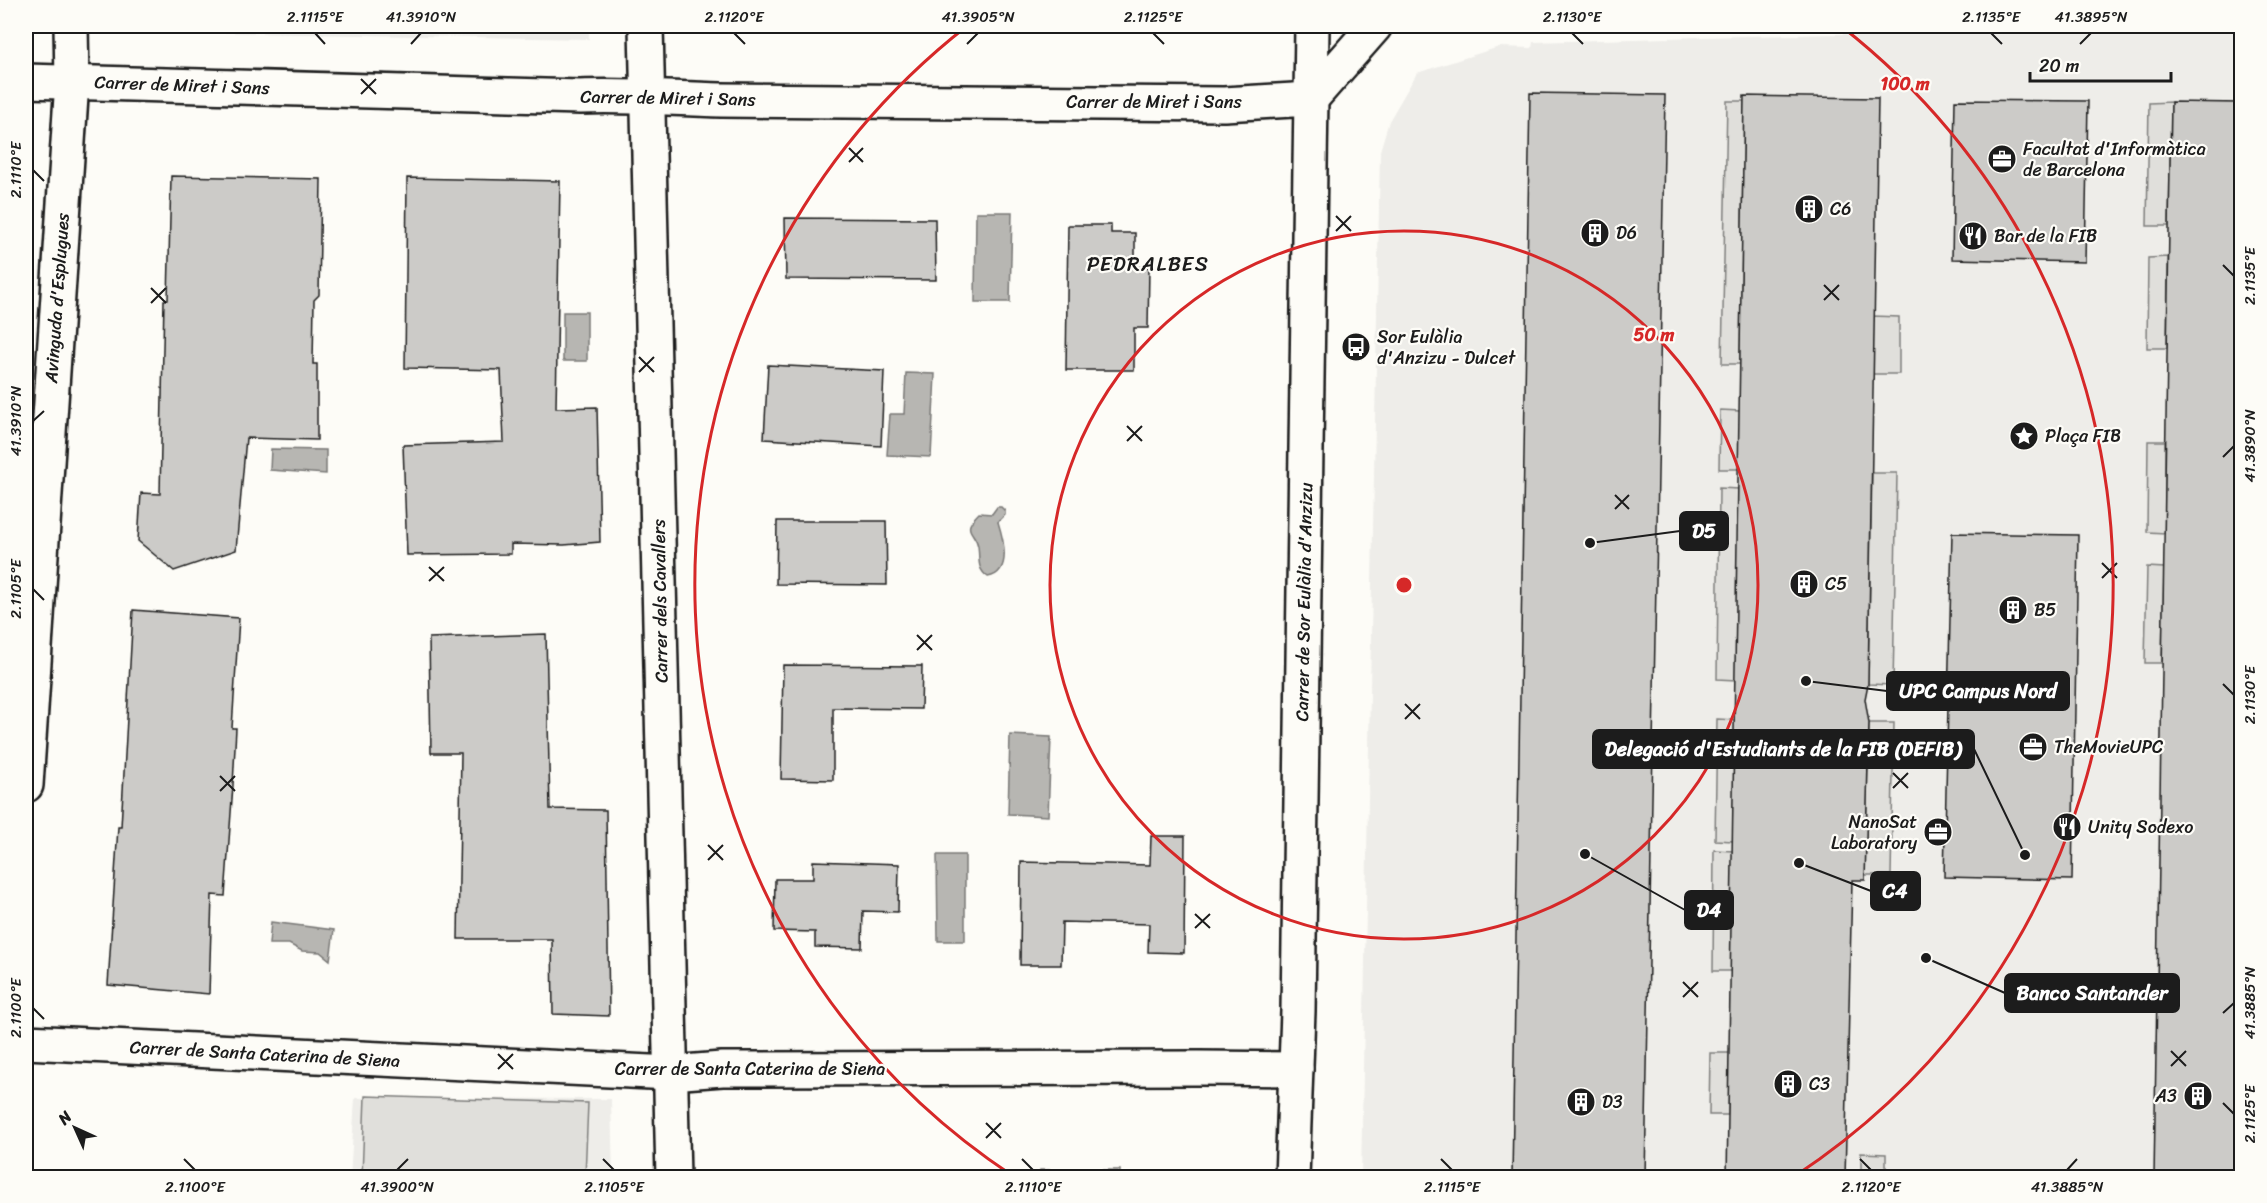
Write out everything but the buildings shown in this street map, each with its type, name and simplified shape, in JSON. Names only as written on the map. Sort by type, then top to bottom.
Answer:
[{"type":"street","name":"Avinguda d'Esplugues","points":[[26,785],[72,81],[71,26]]},
{"type":"street","name":"Carrer dels Cavallers","points":[[646,26],[673,1178]]},
{"type":"street","name":"Carrer de Sor Eulàlia d'Anzizu","points":[[1292,1178],[1296,1069],[1312,26]]},
{"type":"street","points":[[1311,99],[1375,26]]},
{"type":"street","name":"Carrer de Miret i Sans","points":[[26,81],[569,96],[626,95],[647,99],[1224,104],[1311,99]]},
{"type":"street","name":"Carrer de Santa Caterina de Siena","points":[[26,1042],[671,1073],[722,1069],[1296,1069]]},
{"type":"shaded area","points":[[138,26],[589,26],[589,39],[139,31]]},
{"type":"shaded area","points":[[2241,26],[2241,1177],[1361,1178],[1380,151],[1389,121],[1417,73],[1499,47],[1532,48],[1533,42]]},
{"type":"shaded area","points":[[1727,101],[1744,101],[1740,364],[1722,364]]},
{"type":"shaded area","points":[[2171,102],[2169,226],[2147,226],[2149,103]]},
{"type":"shaded area","points":[[976,212],[1012,212],[1010,302],[975,302]]},
{"type":"shaded area","points":[[2168,257],[2167,348],[2147,348],[2148,258]]},
{"type":"shaded area","points":[[563,312],[587,312],[587,361],[563,361]]},
{"type":"shaded area","points":[[1873,316],[1899,317],[1899,374],[1873,374]]},
{"type":"shaded area","points":[[906,373],[935,374],[931,457],[887,455],[890,414],[904,414]]},
{"type":"shaded area","points":[[1720,410],[1740,411],[1739,469],[1719,469]]},
{"type":"shaded area","points":[[2148,441],[2165,441],[2165,533],[2147,532]]},
{"type":"shaded area","points":[[271,449],[326,450],[326,474],[270,470]]},
{"type":"shaded area","points":[[1872,473],[1897,473],[1893,685],[1868,684]]},
{"type":"shaded area","points":[[1719,488],[1739,489],[1736,680],[1717,679]]},
{"type":"shaded area","points":[[997,507],[1005,511],[1005,515],[998,522],[1004,545],[1003,562],[996,574],[988,577],[980,567],[978,546],[970,531],[970,524],[979,513],[992,514]]},
{"type":"shaded area","points":[[2147,567],[2164,568],[2162,663],[2145,663]]},
{"type":"shaded area","points":[[1717,719],[1735,720],[1733,841],[1715,840]]},
{"type":"shaded area","points":[[1869,723],[1894,723],[1891,875],[1865,875]]},
{"type":"shaded area","points":[[1010,735],[1051,737],[1048,816],[1008,814]]},
{"type":"shaded area","points":[[1714,850],[1733,851],[1731,971],[1713,971]]},
{"type":"shaded area","points":[[937,855],[965,855],[965,941],[938,941]]},
{"type":"shaded area","points":[[271,922],[334,930],[330,960],[320,952],[302,951],[289,944],[269,944]]},
{"type":"shaded area","points":[[1710,1053],[1730,1053],[1728,1115],[1709,1115]]},
{"type":"shaded area","points":[[365,1096],[588,1103],[585,1177],[362,1177]]},
{"type":"shaded area","points":[[355,1098],[611,1099],[613,1177],[350,1178]]},
{"type":"shaded area","points":[[1861,1153],[1886,1154],[1886,1177],[1861,1177]]},
{"type":"shaded area","points":[[1040,1170],[1120,1170],[1120,1177],[1040,1177]]},
{"type":"place","name":"Facultat d'Informàtica de Barcelona","points":[[2002,159]]},
{"type":"place","name":"C6","points":[[1809,209]]},
{"type":"place","name":"D6","points":[[1595,233]]},
{"type":"place","name":"Bar de la FIB","points":[[1973,236]]},
{"type":"place","name":"Sor Eulàlia d'Anzizu - Dulcet","points":[[1356,347]]},
{"type":"place","name":"Plaça FIB","points":[[2024,436]]},
{"type":"place","name":"D5","points":[[1590,543]]},
{"type":"place","name":"C5","points":[[1804,584]]},
{"type":"place","name":"B5","points":[[2013,610]]},
{"type":"place","name":"UPC Campus Nord","points":[[1806,681]]},
{"type":"place","name":"TheMovieUPC","points":[[2033,747]]},
{"type":"place","name":"Unity Sodexo","points":[[2067,827]]},
{"type":"place","name":"NanoSat Laboratory","points":[[1938,832]]},
{"type":"place","name":"D4","points":[[1585,854]]},
{"type":"place","name":"Delegació d'Estudiants de la FIB (DEFIB)","points":[[2025,855]]},
{"type":"place","name":"C4","points":[[1799,863]]},
{"type":"place","name":"Banco Santander","points":[[1926,958]]},
{"type":"place","name":"C3","points":[[1788,1084]]},
{"type":"place","name":"A3","points":[[2198,1096]]},
{"type":"place","name":"D3","points":[[1581,1102]]},
{"type":"district","name":"PEDRALBES","points":[[1148,264]]}]
